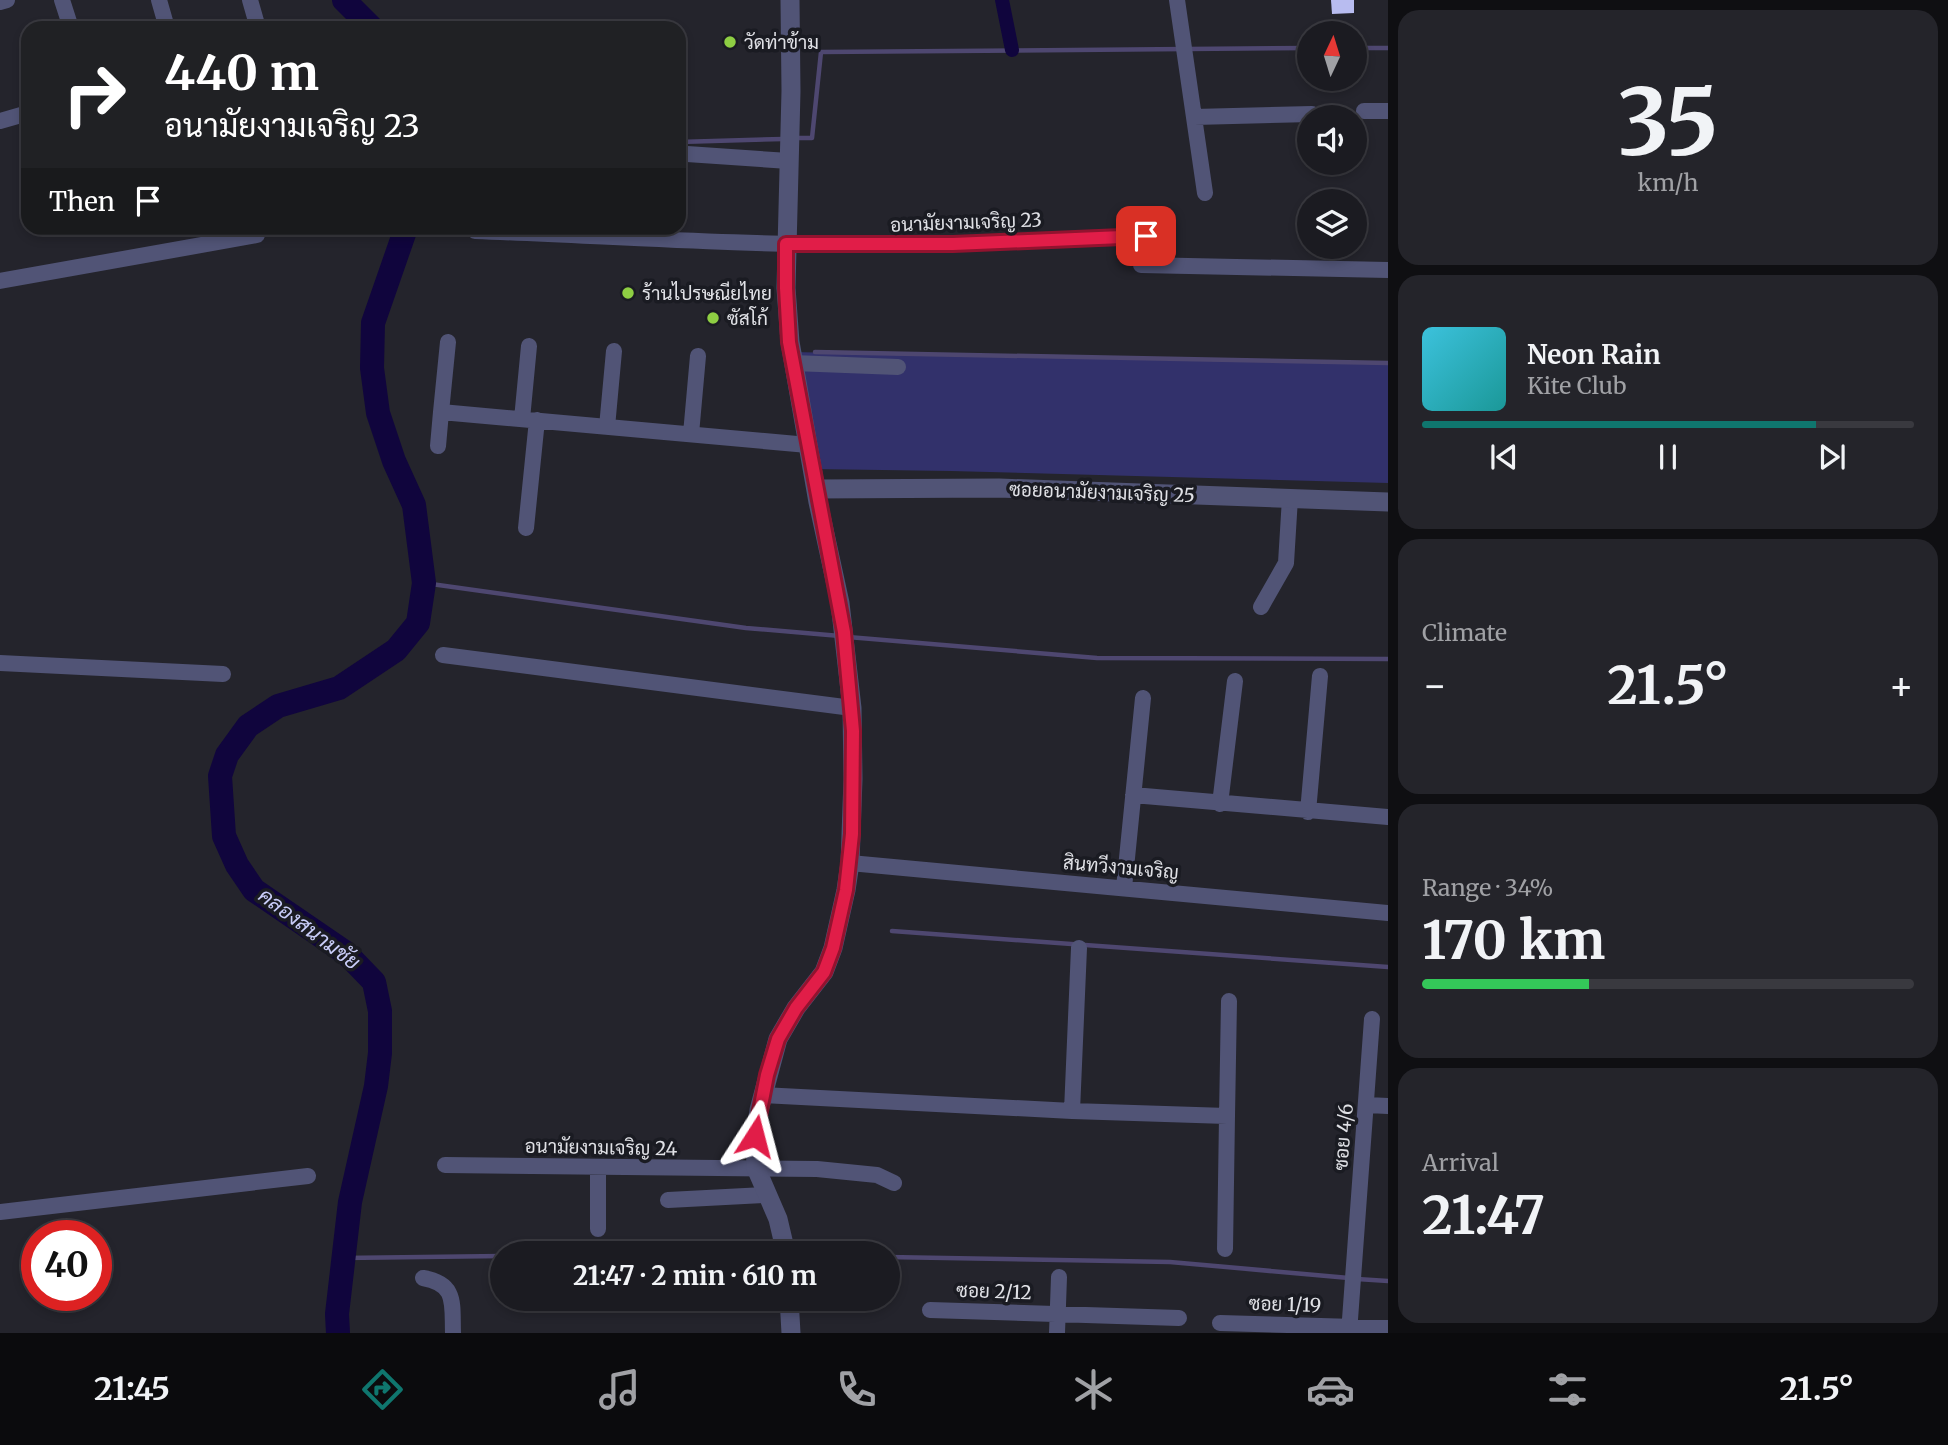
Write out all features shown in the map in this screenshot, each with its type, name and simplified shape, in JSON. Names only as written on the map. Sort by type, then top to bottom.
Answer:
[{"type":"street","points":[[0,2],[7,0]]},
{"type":"street","points":[[62,0],[69,21]]},
{"type":"street","points":[[159,0],[165,21]]},
{"type":"street","points":[[250,0],[256,21]]},
{"type":"street","points":[[784,1241],[778,1219],[756,1168],[755,1136],[762,1096],[778,1039],[796,1008],[824,972],[833,948],[850,863],[853,779],[852,708],[840,603],[793,363],[786,301],[790,0]]},
{"type":"street","points":[[1177,0],[1205,193]]},
{"type":"street","points":[[1367,111],[1388,111]]},
{"type":"street","points":[[1,116],[21,114]]},
{"type":"street","points":[[1194,117],[1297,114]]},
{"type":"street","points":[[687,154],[790,145]]},
{"type":"street","points":[[0,281],[203,235],[257,235]]},
{"type":"street","name":"อนามัยงามเจริญ 23","points":[[571,235],[786,244],[953,244],[1146,236]]},
{"type":"street","points":[[1141,265],[1388,270]]},
{"type":"street","points":[[438,446],[448,342]]},
{"type":"street","points":[[526,528],[529,346]]},
{"type":"street","points":[[607,427],[614,351]]},
{"type":"street","points":[[691,435],[698,356]]},
{"type":"street","points":[[793,363],[898,368]]},
{"type":"street","points":[[441,412],[808,445]]},
{"type":"street","name":"ซอยอนามัยงามเจริญ 25","points":[[816,489],[999,488],[1388,502]]},
{"type":"street","points":[[1261,607],[1286,563],[1290,498]]},
{"type":"street","points":[[443,655],[852,708]]},
{"type":"street","points":[[0,663],[223,674]]},
{"type":"street","points":[[1308,812],[1320,676]]},
{"type":"street","points":[[1220,804],[1235,681]]},
{"type":"street","points":[[1124,888],[1143,698]]},
{"type":"street","points":[[1133,795],[1388,817]]},
{"type":"street","name":"สินทวีงามเจริญ","points":[[850,863],[1388,913]]},
{"type":"street","points":[[1072,1111],[1079,948]]},
{"type":"street","points":[[1225,1249],[1229,1001]]},
{"type":"street","name":"ซอย 4/6","points":[[1349,1330],[1372,1019]]},
{"type":"street","points":[[762,1096],[1227,1116]]},
{"type":"street","points":[[1367,1104],[1388,1107]]},
{"type":"street","name":"อนามัยงามเจริญ 24","points":[[445,1166],[856,1171],[877,1175],[894,1184]]},
{"type":"street","points":[[598,1168],[598,1228]]},
{"type":"street","points":[[0,1212],[308,1176]]},
{"type":"street","points":[[668,1200],[766,1195]]},
{"type":"street","points":[[1057,1333],[1059,1277]]},
{"type":"street","points":[[423,1278],[438,1281],[449,1289],[453,1333]]},
{"type":"street","name":"ซอย 2/12","points":[[930,1310],[1180,1318]]},
{"type":"street","points":[[790,1311],[791,1333]]},
{"type":"street","name":"ซอย 1/19","points":[[1220,1323],[1349,1330],[1388,1328]]},
{"type":"shaded area","points":[[790,352],[1388,363],[1388,483],[812,469]]},
{"type":"building","points":[[1331,0],[1354,0],[1354,13],[1332,14]]},
{"type":"waterway","name":"คลองสนามชัย","points":[[344,0],[365,21]]},
{"type":"waterway","points":[[1002,0],[1012,50]]},
{"type":"waterway","points":[[795,138],[812,138],[821,52],[1297,48]]},
{"type":"waterway","points":[[1367,48],[1388,48]]},
{"type":"waterway","points":[[686,142],[783,139]]},
{"type":"waterway","name":"คลองสนามชัย","points":[[338,1333],[337,1314],[350,1202],[376,1086],[380,1053],[380,1011],[374,982],[346,953],[254,890],[237,865],[224,836],[220,776],[227,755],[248,726],[278,706],[339,688],[396,650],[418,623],[424,583],[414,505],[394,461],[378,413],[372,368],[373,323],[404,235]]},
{"type":"waterway","points":[[815,352],[1388,363]]},
{"type":"waterway","points":[[424,583],[746,628],[840,636]]},
{"type":"waterway","points":[[848,637],[1097,658],[1388,659]]},
{"type":"waterway","points":[[892,931],[1388,967]]},
{"type":"waterway","points":[[343,1258],[490,1256]]},
{"type":"waterway","points":[[900,1257],[1170,1262],[1349,1278]]},
{"type":"waterway","points":[[1357,1279],[1388,1281]]},
{"type":"place","name":"วัดท่าข้าม","points":[[730,42]]},
{"type":"place","name":"ร้านไปรษณียไทย","points":[[628,293]]},
{"type":"place","name":"ซัสโก้","points":[[713,318]]},
{"type":"route","points":[[755,1136],[767,1075],[778,1039],[796,1008],[824,972],[833,948],[846,890],[852,834],[853,731],[844,632],[789,342],[786,244],[953,244],[1146,236]]}]
